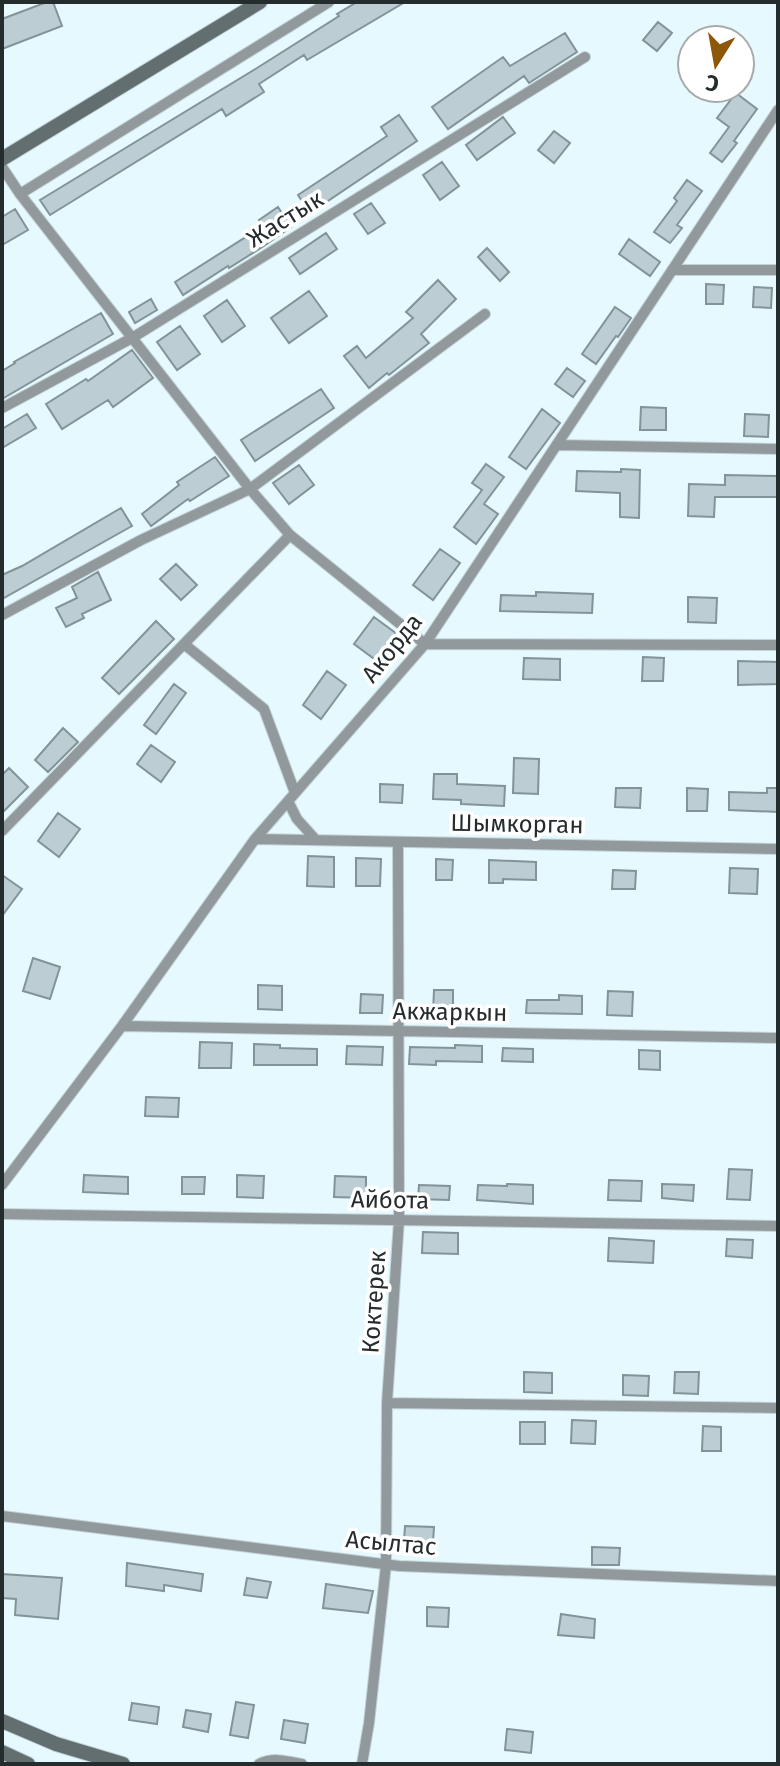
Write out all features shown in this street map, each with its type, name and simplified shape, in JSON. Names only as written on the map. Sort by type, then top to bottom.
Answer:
[{"type":"main road","points":[[2,159],[260,2]]},
{"type":"main road","points":[[2,1721],[56,1744],[123,1764]]},
{"type":"main road","points":[[2,1752],[28,1764]]},
{"type":"street","points":[[20,194],[329,2]]},
{"type":"street","name":"Жастык","points":[[2,408],[132,338],[585,57]]},
{"type":"street","name":"Акорда","points":[[2,1185],[122,1026],[255,839],[425,644],[778,110]]},
{"type":"street","points":[[2,167],[250,489],[290,535],[425,644],[778,645]]},
{"type":"street","points":[[672,270],[778,270]]},
{"type":"street","points":[[2,615],[141,540],[250,489],[485,314]]},
{"type":"street","points":[[558,445],[778,449]]},
{"type":"street","points":[[2,831],[290,535]]},
{"type":"street","points":[[184,644],[264,709],[297,819],[316,840]]},
{"type":"street","name":"Шымкорган","points":[[255,839],[778,849]]},
{"type":"street","name":"Коктерек","points":[[362,1764],[386,1565],[387,1403],[399,1220],[398,842]]},
{"type":"street","name":"Акжаркын","points":[[122,1026],[778,1038]]},
{"type":"street","name":"Айбота","points":[[2,1214],[778,1226]]},
{"type":"street","points":[[387,1403],[778,1408]]},
{"type":"street","name":"Асылтас","points":[[2,1516],[386,1565],[778,1581]]},
{"type":"street","points":[[259,1764],[267,1760],[302,1764]]},
{"type":"building","points":[[53,2],[62,26],[2,49],[2,19]]},
{"type":"building","points":[[357,2],[405,2],[307,60],[304,55],[259,84],[264,92],[226,116],[222,109],[50,215],[40,200],[257,68]]},
{"type":"building","points":[[658,22],[672,33],[657,51],[643,40]]},
{"type":"building","points":[[565,33],[577,52],[529,83],[524,76],[448,129],[432,107],[503,57],[510,66]]},
{"type":"building","points":[[728,104],[750,104],[757,109],[722,162],[710,153],[729,127],[717,118]]},
{"type":"building","points":[[399,115],[417,141],[310,213],[298,195],[387,136],[381,127]]},
{"type":"building","points":[[503,117],[515,133],[477,160],[466,145]]},
{"type":"building","points":[[554,131],[570,143],[554,163],[538,150]]},
{"type":"building","points":[[442,162],[459,186],[440,200],[423,175]]},
{"type":"building","points":[[687,180],[702,191],[677,225],[682,228],[670,243],[654,232],[677,201],[674,198]]},
{"type":"building","points":[[371,203],[385,223],[368,234],[354,214]]},
{"type":"building","points":[[278,207],[291,227],[183,295],[175,282],[263,226],[259,220]]},
{"type":"building","points":[[15,209],[28,230],[2,245],[2,217]]},
{"type":"building","points":[[326,233],[337,249],[300,274],[289,258]]},
{"type":"building","points":[[629,239],[660,262],[650,276],[619,254]]},
{"type":"building","points":[[487,248],[509,272],[500,281],[478,257]]},
{"type":"building","points":[[438,280],[456,299],[421,334],[429,343],[369,388],[344,356],[357,346],[366,358],[413,318],[406,312]]},
{"type":"building","points":[[706,284],[724,285],[723,304],[706,304]]},
{"type":"building","points":[[754,287],[772,288],[771,308],[753,307]]},
{"type":"building","points":[[309,291],[327,316],[289,343],[271,318]]},
{"type":"building","points":[[151,299],[157,310],[135,323],[129,312]]},
{"type":"building","points":[[227,300],[245,326],[222,342],[204,316]]},
{"type":"building","points":[[615,307],[631,318],[596,364],[582,354]]},
{"type":"building","points":[[101,313],[113,334],[2,399],[2,371]]},
{"type":"building","points":[[180,326],[200,354],[177,370],[157,342]]},
{"type":"building","points":[[132,350],[153,378],[113,407],[108,400],[62,429],[46,404],[86,379],[88,381]]},
{"type":"building","points":[[567,368],[585,381],[573,397],[555,384]]},
{"type":"building","points":[[321,389],[334,408],[255,461],[241,440]]},
{"type":"building","points":[[641,407],[666,408],[666,430],[640,430]]},
{"type":"building","points":[[542,409],[560,423],[526,469],[509,457]]},
{"type":"building","points":[[27,414],[36,428],[2,448],[2,429]]},
{"type":"building","points":[[745,414],[769,415],[768,437],[744,436]]},
{"type":"building","points":[[215,457],[229,476],[190,501],[188,499],[151,526],[142,514],[179,485],[177,482]]},
{"type":"building","points":[[486,464],[504,477],[484,504],[498,514],[476,544],[454,527],[482,490],[472,483]]},
{"type":"building","points":[[299,465],[314,485],[289,504],[273,483]]},
{"type":"building","points":[[621,469],[640,470],[639,518],[620,517],[620,493],[576,491],[577,471],[621,472]]},
{"type":"building","points":[[725,475],[778,476],[778,497],[715,497],[714,517],[688,516],[689,484],[725,485]]},
{"type":"building","points":[[121,508],[132,526],[2,599],[2,575]]},
{"type":"building","points":[[440,549],[460,563],[433,600],[413,585]]},
{"type":"building","points":[[176,564],[197,585],[181,600],[160,579]]},
{"type":"building","points":[[98,572],[111,600],[82,614],[84,618],[66,627],[56,608],[77,598],[72,587]]},
{"type":"building","points":[[536,592],[593,594],[592,613],[500,611],[501,595],[536,596]]},
{"type":"building","points":[[688,597],[717,598],[716,623],[688,622]]},
{"type":"building","points":[[374,617],[397,634],[377,661],[354,644]]},
{"type":"building","points":[[156,621],[174,639],[119,694],[102,678]]},
{"type":"building","points":[[643,657],[664,658],[663,681],[642,681]]},
{"type":"building","points":[[524,658],[560,659],[560,680],[523,679]]},
{"type":"building","points":[[738,661],[778,662],[778,684],[738,685]]},
{"type":"building","points":[[327,671],[346,685],[321,719],[303,705]]},
{"type":"building","points":[[174,684],[186,693],[156,734],[144,725]]},
{"type":"building","points":[[63,728],[78,742],[48,772],[35,760]]},
{"type":"building","points":[[151,745],[175,762],[161,782],[137,764]]},
{"type":"building","points":[[514,758],[539,759],[538,794],[513,793]]},
{"type":"building","points":[[9,768],[28,787],[2,813],[2,775]]},
{"type":"building","points":[[434,774],[457,774],[457,784],[505,786],[504,806],[433,799]]},
{"type":"building","points":[[380,784],[403,785],[402,803],[380,802]]},
{"type":"building","points":[[616,788],[641,788],[640,808],[615,807]]},
{"type":"building","points":[[687,788],[708,789],[707,811],[687,811]]},
{"type":"building","points":[[767,788],[778,788],[778,812],[729,810],[729,792],[767,793]]},
{"type":"building","points":[[58,813],[80,829],[59,857],[38,841]]},
{"type":"building","points":[[308,856],[334,857],[334,887],[307,886]]},
{"type":"building","points":[[356,858],[381,859],[380,886],[356,886]]},
{"type":"building","points":[[436,859],[453,860],[452,880],[436,880]]},
{"type":"building","points":[[489,860],[536,862],[536,880],[503,879],[503,883],[489,883]]},
{"type":"building","points":[[730,868],[758,869],[757,894],[729,893]]},
{"type":"building","points":[[613,870],[636,871],[635,889],[612,889]]},
{"type":"building","points":[[2,875],[22,889],[2,916]]},
{"type":"building","points":[[33,958],[60,967],[50,999],[23,991]]},
{"type":"building","points":[[258,985],[282,986],[282,1010],[258,1009]]},
{"type":"building","points":[[434,990],[453,990],[453,1013],[433,1012]]},
{"type":"building","points":[[608,991],[633,992],[632,1016],[607,1015]]},
{"type":"building","points":[[361,994],[383,995],[382,1013],[360,1013]]},
{"type":"building","points":[[559,995],[582,996],[582,1014],[526,1013],[527,1000],[559,1000]]},
{"type":"building","points":[[200,1042],[232,1043],[231,1068],[199,1068]]},
{"type":"building","points":[[254,1044],[317,1049],[317,1065],[254,1065]]},
{"type":"building","points":[[455,1045],[482,1046],[482,1062],[409,1064],[410,1047],[455,1048]]},
{"type":"building","points":[[347,1046],[383,1047],[382,1065],[346,1064]]},
{"type":"building","points":[[503,1048],[533,1049],[533,1062],[502,1061]]},
{"type":"building","points":[[639,1050],[660,1051],[660,1070],[639,1069]]},
{"type":"building","points":[[146,1097],[179,1098],[178,1117],[145,1116]]},
{"type":"building","points":[[729,1169],[752,1170],[750,1200],[727,1199]]},
{"type":"building","points":[[84,1175],[128,1177],[128,1194],[83,1192]]},
{"type":"building","points":[[237,1175],[264,1176],[263,1198],[237,1197]]},
{"type":"building","points":[[335,1176],[366,1177],[366,1198],[334,1197]]},
{"type":"building","points":[[182,1177],[205,1177],[204,1194],[182,1194]]},
{"type":"building","points":[[609,1180],[642,1181],[641,1201],[608,1200]]},
{"type":"building","points":[[662,1184],[694,1185],[693,1201],[662,1198]]},
{"type":"building","points":[[419,1185],[450,1186],[449,1200],[418,1199]]},
{"type":"building","points":[[478,1185],[533,1185],[533,1204],[477,1200]]},
{"type":"building","points":[[423,1232],[458,1233],[458,1254],[422,1253]]},
{"type":"building","points":[[609,1238],[654,1241],[653,1263],[608,1261]]},
{"type":"building","points":[[727,1239],[753,1240],[752,1258],[726,1256]]},
{"type":"building","points":[[524,1372],[552,1373],[552,1393],[524,1392]]},
{"type":"building","points":[[675,1372],[699,1372],[698,1394],[674,1393]]},
{"type":"building","points":[[623,1375],[649,1376],[648,1396],[623,1395]]},
{"type":"building","points":[[572,1420],[596,1421],[595,1444],[571,1443]]},
{"type":"building","points":[[520,1422],[545,1422],[545,1444],[520,1444]]},
{"type":"building","points":[[703,1426],[721,1427],[721,1451],[702,1451]]},
{"type":"building","points":[[405,1526],[434,1527],[433,1542],[404,1541]]},
{"type":"building","points":[[592,1547],[620,1548],[619,1565],[592,1565]]},
{"type":"building","points":[[127,1563],[203,1574],[201,1591],[164,1585],[164,1591],[126,1586]]},
{"type":"building","points":[[2,1574],[62,1578],[58,1619],[15,1615],[16,1599],[2,1598]]},
{"type":"building","points":[[247,1578],[271,1582],[267,1598],[244,1595]]},
{"type":"building","points":[[326,1584],[373,1591],[368,1613],[323,1608]]},
{"type":"building","points":[[427,1607],[449,1608],[448,1627],[427,1626]]},
{"type":"building","points":[[561,1614],[595,1619],[594,1638],[558,1635]]},
{"type":"building","points":[[236,1702],[254,1705],[248,1738],[230,1735]]},
{"type":"building","points":[[132,1703],[159,1707],[157,1724],[129,1720]]},
{"type":"building","points":[[186,1710],[211,1714],[208,1732],[183,1727]]},
{"type":"building","points":[[284,1720],[308,1724],[305,1743],[281,1739]]},
{"type":"building","points":[[507,1729],[533,1732],[531,1753],[505,1750]]}]
